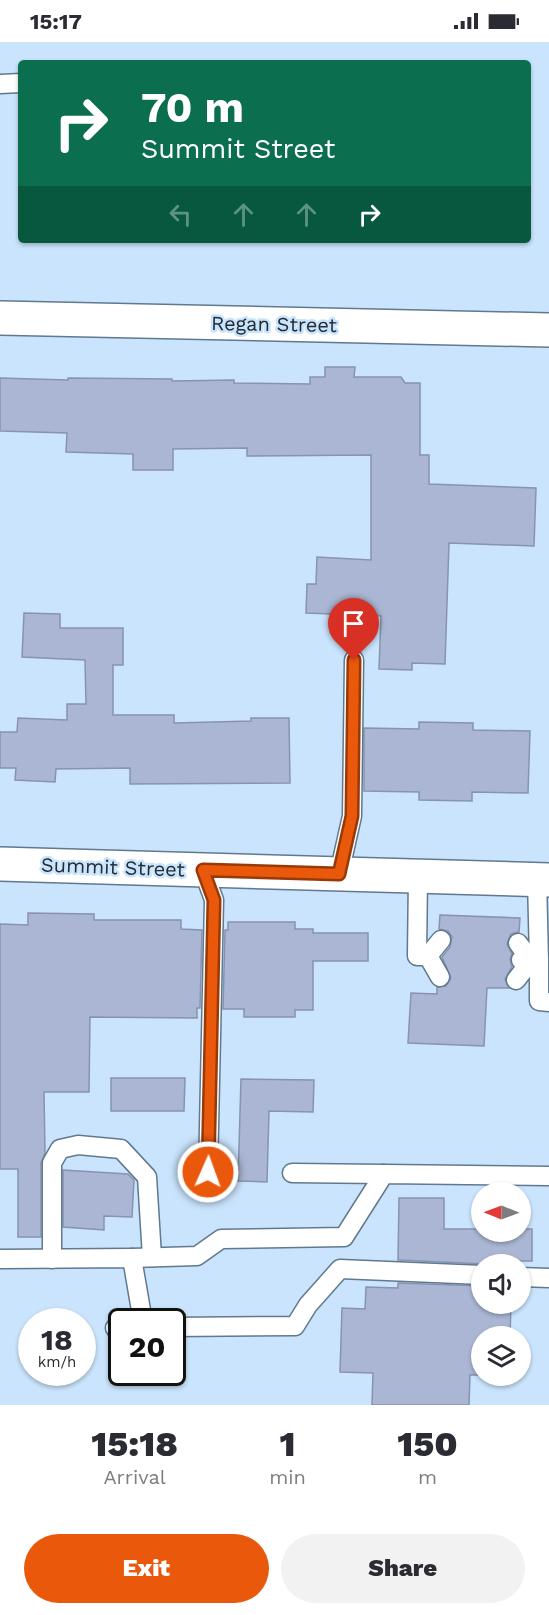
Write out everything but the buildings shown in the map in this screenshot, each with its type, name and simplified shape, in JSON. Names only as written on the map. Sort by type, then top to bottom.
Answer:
[{"type":"street","name":"Regan Street","points":[[0,318],[549,330]]},
{"type":"street","name":"Summit Street","points":[[0,864],[543,880]]},
{"type":"lane","points":[[0,84],[18,84]]},
{"type":"lane","points":[[339,874],[352,816],[354,660]]},
{"type":"lane","points":[[203,870],[214,900],[208,1172]]},
{"type":"lane","points":[[418,876],[417,956],[436,951],[440,977]]},
{"type":"lane","points":[[516,980],[526,956],[543,880]]},
{"type":"lane","points":[[526,956],[539,1001],[549,1002]]},
{"type":"lane","points":[[51,1258],[52,1163],[60,1149],[78,1144],[121,1149],[147,1177],[152,1257]]},
{"type":"lane","points":[[292,1173],[549,1176]]},
{"type":"lane","points":[[186,1327],[295,1326],[308,1305],[340,1269],[344,1237],[384,1174]]},
{"type":"lane","points":[[0,1259],[197,1256],[221,1239],[344,1237]]},
{"type":"lane","points":[[132,1258],[140,1308]]},
{"type":"lane","points":[[340,1269],[471,1275]]},
{"type":"lane","points":[[531,1277],[549,1278]]},
{"type":"route","points":[[208,1172],[214,900],[203,870],[339,874],[352,816],[354,660]]}]
